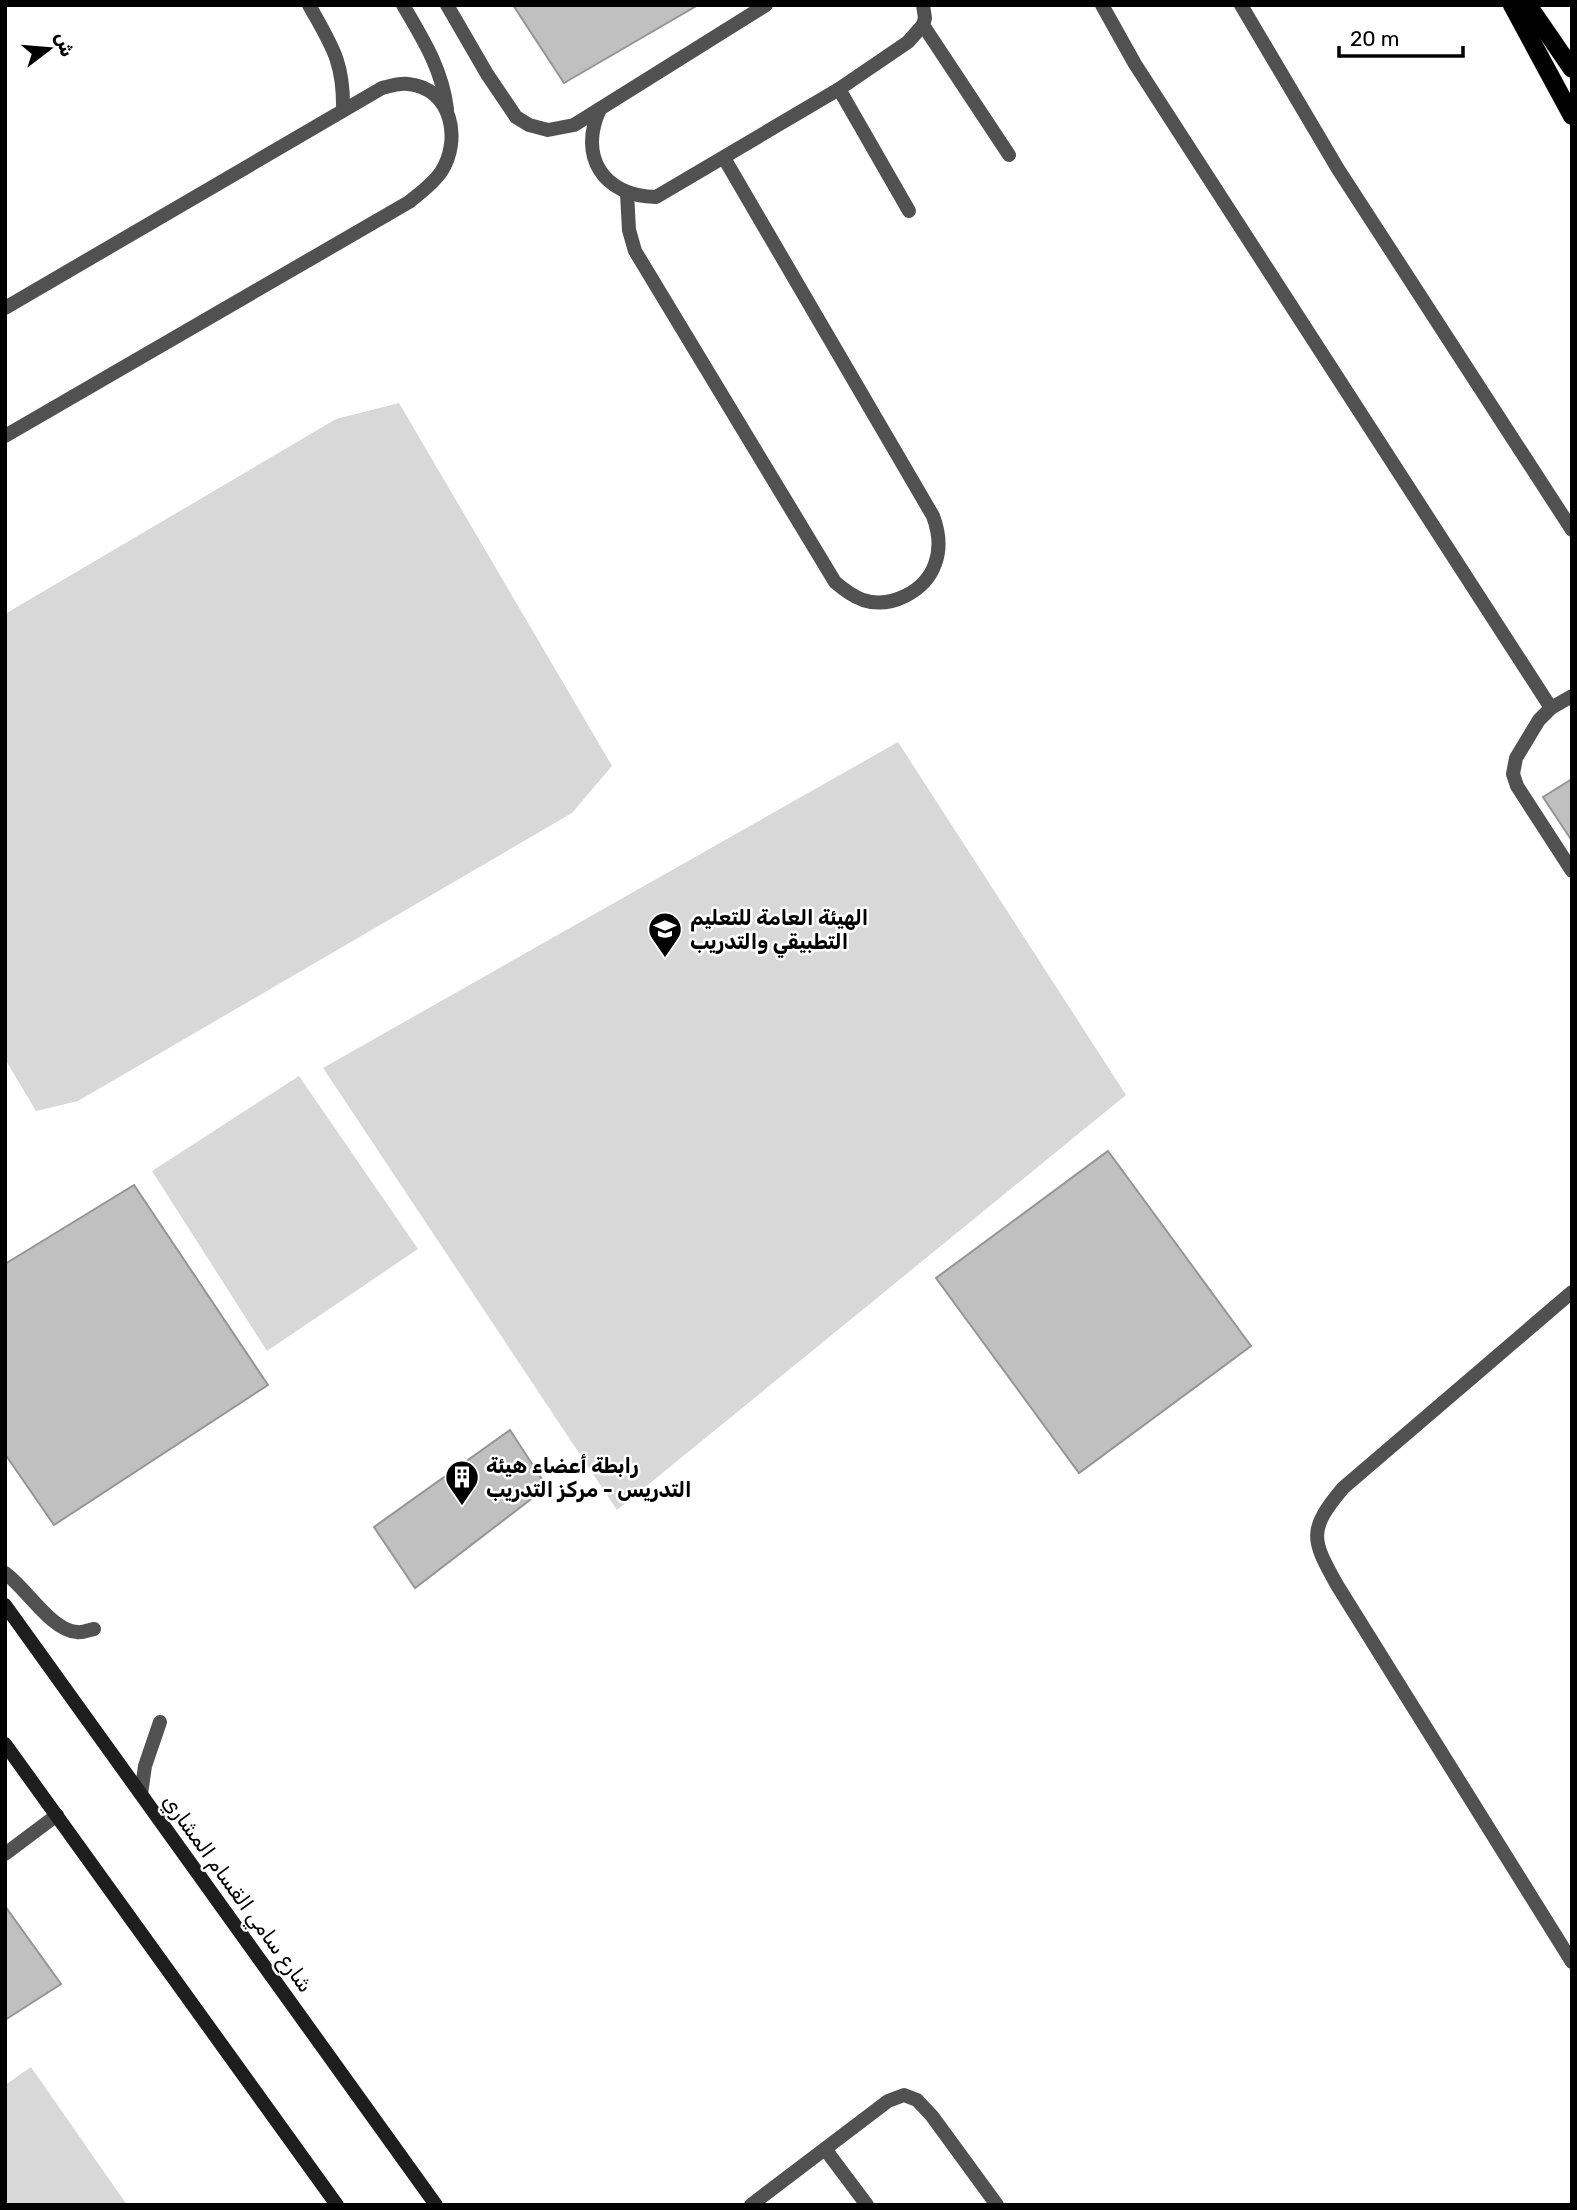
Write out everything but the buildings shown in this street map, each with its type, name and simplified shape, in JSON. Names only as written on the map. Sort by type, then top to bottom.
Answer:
[{"type":"main road","points":[[1512,5],[1572,116]]},
{"type":"main road","points":[[1528,5],[1572,69]]},
{"type":"street","name":"شارع سامي القسام المشاري","points":[[5,1605],[436,2205]]},
{"type":"street","points":[[5,1744],[337,2205]]},
{"type":"lane","points":[[309,5],[334,50],[341,70],[343,110]]},
{"type":"lane","points":[[5,436],[409,202],[429,186],[447,160],[451,122],[440,73],[431,52],[403,5]]},
{"type":"lane","points":[[447,5],[486,74],[516,117],[529,125],[548,130],[574,125],[766,5]]},
{"type":"lane","points":[[600,108],[591,135],[596,164],[614,186],[641,197],[656,197],[839,89],[908,42],[923,25],[923,5]]},
{"type":"lane","points":[[1102,5],[1135,64],[1551,708]]},
{"type":"lane","points":[[1241,5],[1338,169],[1572,530]]},
{"type":"lane","points":[[923,25],[1009,155]]},
{"type":"lane","points":[[5,308],[382,88],[401,83],[424,88],[436,95],[447,111]]},
{"type":"lane","points":[[839,89],[909,211]]},
{"type":"lane","points":[[627,193],[629,230],[635,251],[835,582],[848,593],[864,600],[880,602],[897,599],[913,592],[926,581],[935,566],[939,532],[933,516],[724,158]]},
{"type":"lane","points":[[1572,696],[1551,708],[1539,720],[1516,758],[1513,774],[1517,786],[1572,871]]},
{"type":"lane","points":[[1572,1292],[1343,1488],[1326,1508],[1317,1536],[1319,1554],[1337,1585],[1572,1962]]},
{"type":"lane","points":[[5,1573],[57,1624],[69,1631],[80,1633],[94,1629]]},
{"type":"lane","points":[[141,1794],[145,1766],[159,1722]]},
{"type":"lane","points":[[5,1854],[57,1815]]},
{"type":"lane","points":[[751,2205],[888,2101],[904,2095],[917,2100],[932,2116],[996,2205]]},
{"type":"lane","points":[[825,2149],[867,2205]]},
{"type":"shaded area","points":[[399,403],[612,766],[572,813],[78,1101],[36,1111],[5,1059],[5,614],[336,419]]},
{"type":"shaded area","points":[[898,742],[1126,1095],[617,1510],[323,1068]]},
{"type":"shaded area","points":[[299,1076],[418,1249],[267,1351],[152,1171]]},
{"type":"shaded area","points":[[31,2067],[127,2205],[5,2205],[5,2085]]},
{"type":"place","name":"الهيئة العامة للتعليم التطبيقي والتدريب","points":[[665,959]]},
{"type":"place","name":"رابطة أعضاء هيئة التدريس - مركز التدريب","points":[[462,1507]]}]
